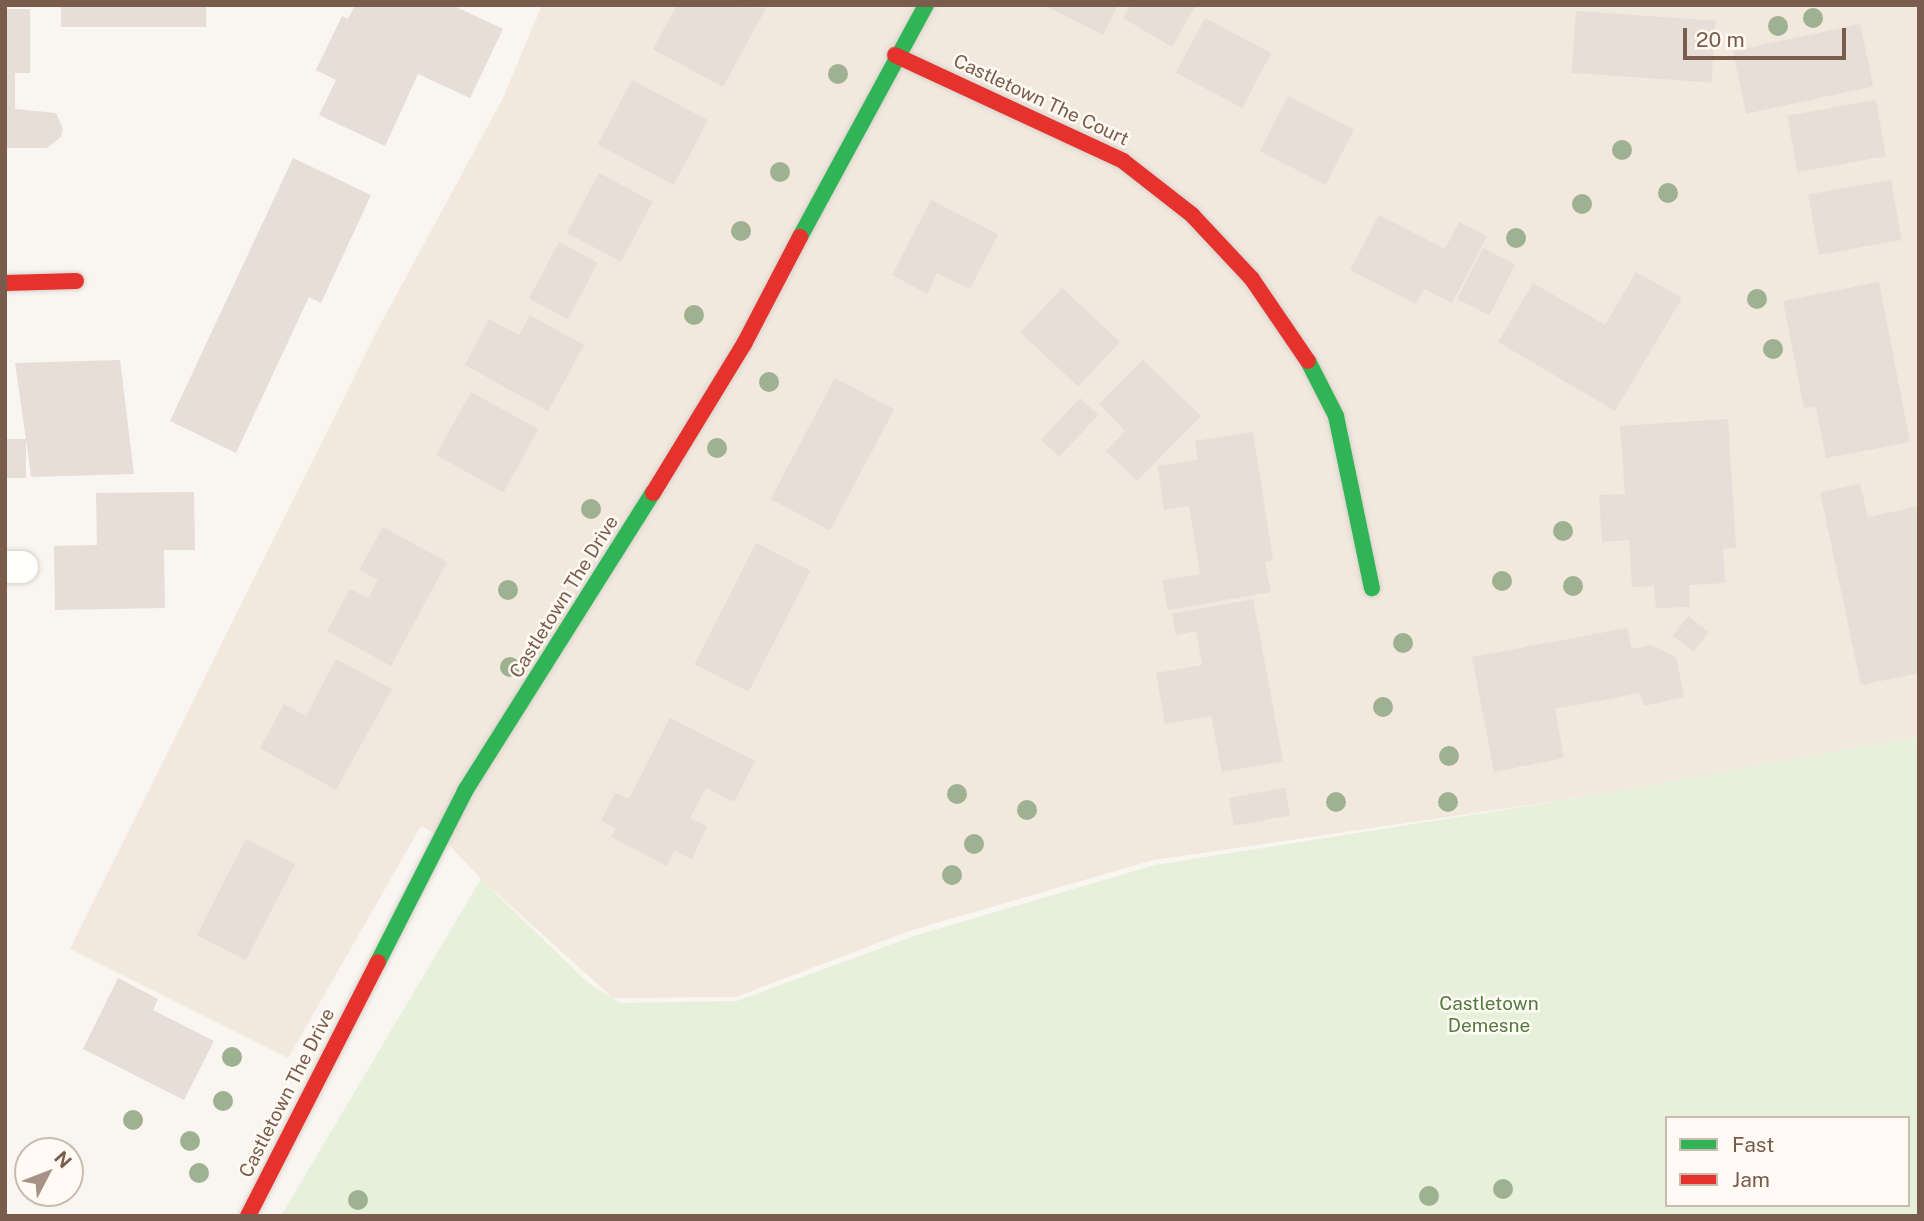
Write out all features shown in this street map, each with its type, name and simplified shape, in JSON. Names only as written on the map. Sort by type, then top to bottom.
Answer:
[{"type":"street","name":"Castletown The Drive","points":[[248,1216],[465,791],[553,658],[744,344],[895,55],[926,5]]},
{"type":"street","name":"Castletown The Court","points":[[895,55],[1123,161],[1192,215],[1252,279],[1305,355],[1336,416],[1372,588]]},
{"type":"street","points":[[5,283],[76,281]]},
{"type":"shaded area","points":[[542,5],[1919,5],[1919,736],[1585,797],[1153,860],[909,931],[736,997],[613,998],[481,879],[443,838],[421,826],[288,1058],[70,949],[379,327],[503,98]]},
{"type":"green space","name":"Castletown Demesne","points":[[1919,736],[1919,1216],[281,1216],[481,879],[588,983],[621,1003],[737,1001],[914,936],[1155,865],[1585,797]]},
{"type":"building","points":[[61,5],[206,5],[206,27],[61,27]]},
{"type":"building","points":[[355,5],[452,5],[503,29],[470,98],[418,74],[385,146],[319,115],[336,80],[316,70],[342,16],[348,19]]},
{"type":"building","points":[[677,5],[766,8],[723,87],[653,49]]},
{"type":"building","points":[[1044,5],[1118,5],[1103,35]]},
{"type":"building","points":[[1131,5],[1196,5],[1172,47],[1123,18]]},
{"type":"building","points":[[5,9],[30,9],[30,73],[15,73],[15,109],[56,113],[63,129],[61,137],[47,148],[5,148]]},
{"type":"building","points":[[1576,11],[1716,21],[1711,83],[1572,73]]},
{"type":"building","points":[[1205,18],[1271,53],[1242,108],[1176,73]]},
{"type":"building","points":[[1860,24],[1873,87],[1746,114],[1733,51]]},
{"type":"building","points":[[632,80],[708,120],[674,185],[598,144]]},
{"type":"building","points":[[1288,96],[1354,130],[1326,185],[1260,151]]},
{"type":"building","points":[[1876,100],[1886,156],[1797,172],[1787,116]]},
{"type":"building","points":[[293,158],[371,195],[321,303],[309,297],[236,453],[170,421]]},
{"type":"building","points":[[599,173],[653,202],[621,262],[567,233]]},
{"type":"building","points":[[1891,180],[1902,240],[1819,255],[1808,195]]},
{"type":"building","points":[[931,200],[998,234],[970,289],[937,273],[927,294],[892,275]]},
{"type":"building","points":[[1379,215],[1445,249],[1459,222],[1487,236],[1452,303],[1424,289],[1416,304],[1350,270]]},
{"type":"building","points":[[559,242],[598,263],[568,319],[529,299]]},
{"type":"building","points":[[1483,248],[1515,264],[1489,315],[1457,299]]},
{"type":"building","points":[[1636,272],[1682,298],[1615,411],[1498,342],[1533,283],[1605,325]]},
{"type":"building","points":[[1879,282],[1910,442],[1826,458],[1816,407],[1804,408],[1783,301]]},
{"type":"building","points":[[1062,288],[1120,342],[1078,386],[1020,333]]},
{"type":"building","points":[[530,315],[584,345],[548,411],[465,365],[489,319],[519,335]]},
{"type":"building","points":[[120,360],[134,474],[31,477],[15,363]]},
{"type":"building","points":[[1143,360],[1201,416],[1137,481],[1106,451],[1125,431],[1099,404]]},
{"type":"building","points":[[835,378],[894,409],[830,530],[771,499]]},
{"type":"building","points":[[471,392],[538,429],[503,492],[436,455]]},
{"type":"building","points":[[1080,398],[1098,415],[1059,457],[1041,440]]},
{"type":"building","points":[[1728,419],[1736,548],[1723,549],[1725,583],[1689,585],[1690,607],[1656,608],[1654,586],[1632,587],[1629,540],[1602,542],[1599,495],[1625,494],[1620,426]]},
{"type":"building","points":[[1253,432],[1273,560],[1265,562],[1271,592],[1168,610],[1162,581],[1200,574],[1189,506],[1164,510],[1158,466],[1198,460],[1195,441]]},
{"type":"building","points":[[5,439],[26,439],[26,478],[5,478]]},
{"type":"building","points":[[1860,484],[1868,517],[1919,506],[1919,673],[1861,685],[1820,492]]},
{"type":"building","points":[[194,492],[195,550],[164,550],[165,608],[55,610],[54,546],[97,545],[96,493]]},
{"type":"building","points":[[383,527],[447,562],[391,666],[327,631],[350,589],[368,598],[378,580],[359,570]]},
{"type":"building","points":[[756,543],[810,571],[749,692],[694,664]]},
{"type":"building","points":[[1253,599],[1283,761],[1222,772],[1211,716],[1165,724],[1156,673],[1202,665],[1196,631],[1176,635],[1172,614]]},
{"type":"building","points":[[1688,616],[1709,632],[1694,652],[1673,636]]},
{"type":"building","points":[[1627,628],[1632,649],[1651,645],[1676,657],[1684,697],[1644,706],[1640,693],[1555,709],[1564,758],[1494,772],[1472,657]]},
{"type":"building","points":[[336,659],[392,689],[336,790],[260,748],[284,704],[306,716]]},
{"type":"building","points":[[670,718],[755,761],[734,802],[706,788],[690,818],[707,826],[692,859],[674,851],[667,866],[611,837],[616,828],[601,821],[615,793],[629,799]]},
{"type":"building","points":[[1285,788],[1290,816],[1234,825],[1229,798]]},
{"type":"building","points":[[246,839],[295,864],[246,960],[197,935]]},
{"type":"building","points":[[118,978],[158,999],[153,1010],[214,1041],[184,1100],[83,1049]]},
{"type":"traffic: fast","points":[[800,237],[926,5]]},
{"type":"traffic: fast","points":[[1308,361],[1336,416],[1372,588]]},
{"type":"traffic: fast","points":[[378,962],[465,791],[653,493]]},
{"type":"traffic: jam","points":[[895,55],[1123,161],[1192,215],[1252,279],[1308,361]]},
{"type":"traffic: jam","points":[[653,493],[744,344],[800,237]]},
{"type":"traffic: jam","points":[[5,283],[76,281]]},
{"type":"traffic: jam","points":[[248,1216],[378,962]]}]
